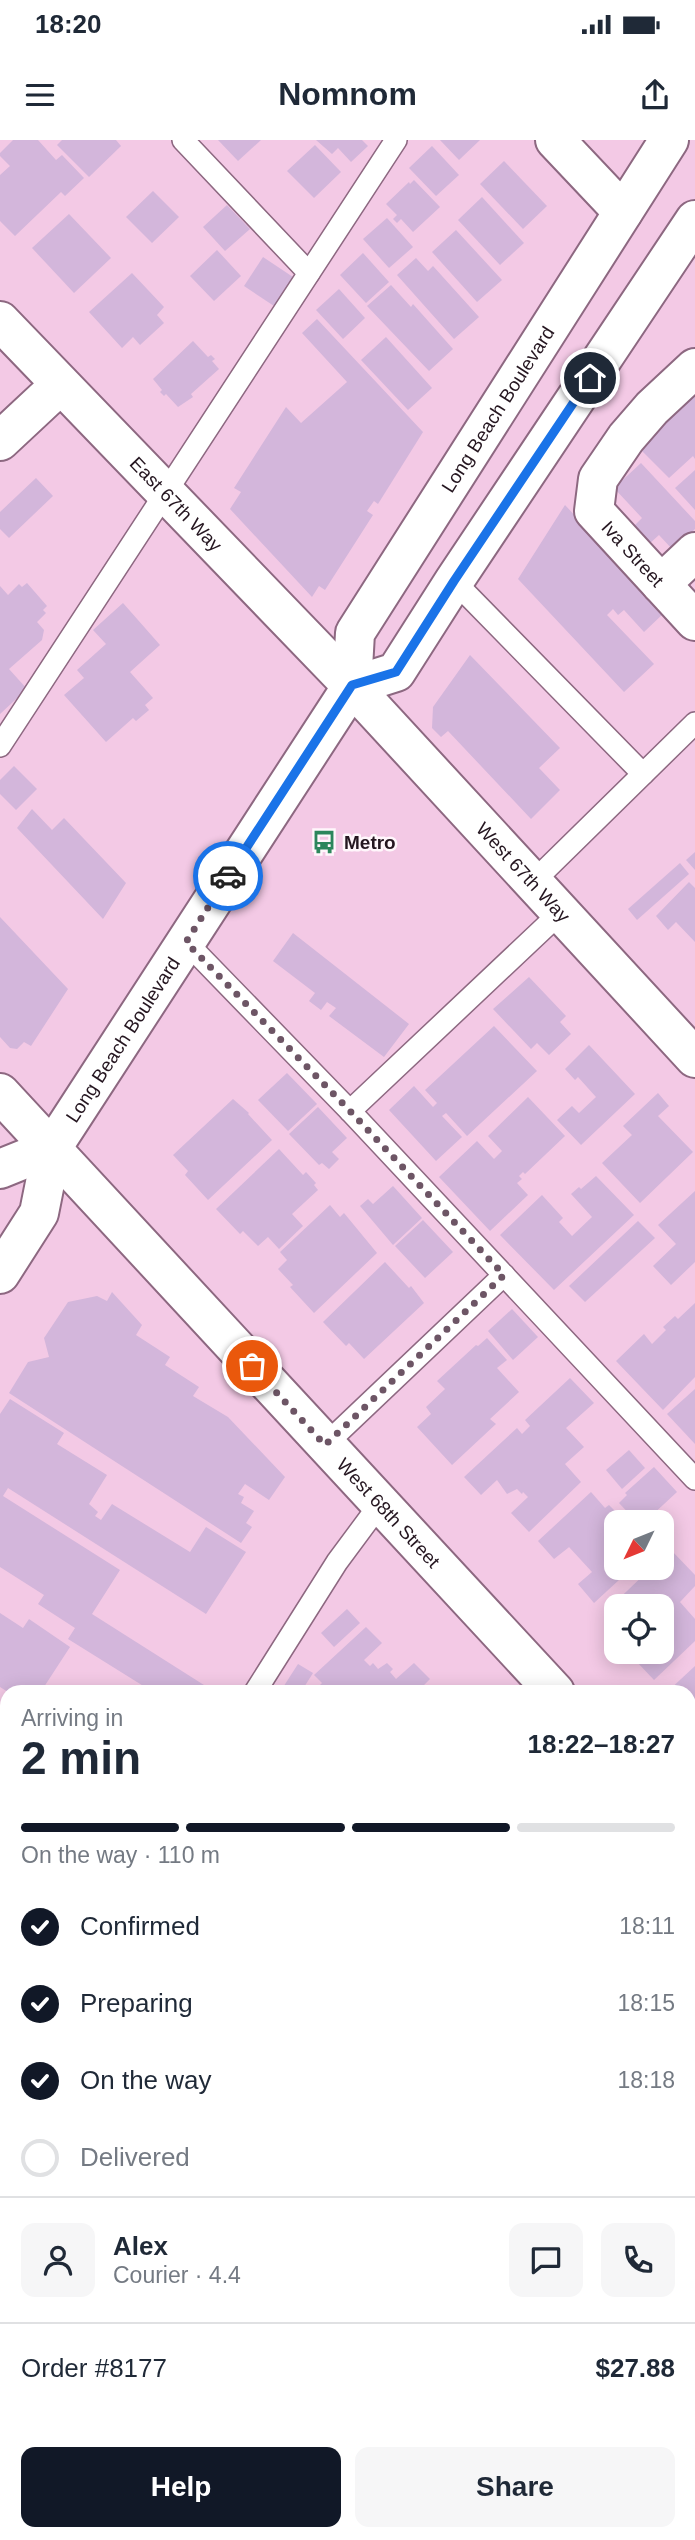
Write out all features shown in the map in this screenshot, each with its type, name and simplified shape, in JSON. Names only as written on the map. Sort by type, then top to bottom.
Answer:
[{"type":"street","points":[[555,140],[623,212]]},
{"type":"street","name":"Long Beach Boulevard","points":[[0,1273],[39,1213],[52,1148],[352,685],[355,633],[669,140]]},
{"type":"street","points":[[352,685],[396,672],[695,220]]},
{"type":"street","name":"East 67th Way","points":[[0,321],[352,685]]},
{"type":"street","name":"Iva Street","points":[[695,368],[652,408],[626,438],[598,479],[594,511],[695,621]]},
{"type":"street","points":[[0,441],[60,385]]},
{"type":"street","points":[[661,584],[695,552]]},
{"type":"street","name":"West 67th Way","points":[[352,685],[695,1058]]},
{"type":"street","name":"West 68th Street","points":[[0,1093],[548,1685]]},
{"type":"street","points":[[0,1169],[52,1148]]},
{"type":"lane","points":[[183,140],[309,273]]},
{"type":"lane","points":[[1,741],[396,140]]},
{"type":"lane","points":[[454,581],[643,774]]},
{"type":"lane","points":[[534,881],[695,723]]},
{"type":"lane","points":[[350,1111],[561,912]]},
{"type":"lane","points":[[186,942],[350,1111],[695,1479]]},
{"type":"lane","points":[[325,1445],[504,1275]]},
{"type":"lane","points":[[259,1685],[337,1562],[380,1504]]},
{"type":"building","points":[[13,140],[38,140],[56,160],[62,155],[84,178],[65,196],[61,192],[15,236],[0,221],[0,175],[10,166],[0,153]]},
{"type":"building","points":[[62,140],[116,140],[121,146],[89,177],[57,145]]},
{"type":"building","points":[[218,140],[261,140],[238,161]]},
{"type":"building","points":[[316,140],[362,140],[368,146],[351,162],[338,148],[332,154]]},
{"type":"building","points":[[440,140],[480,140],[459,160]]},
{"type":"building","points":[[315,145],[341,172],[314,198],[287,171]]},
{"type":"building","points":[[432,146],[459,175],[436,196],[409,168]]},
{"type":"building","points":[[504,161],[547,206],[523,229],[480,184]]},
{"type":"building","points":[[414,180],[440,207],[413,232],[401,219],[397,223],[393,219],[397,215],[386,204]]},
{"type":"building","points":[[153,191],[179,217],[152,243],[126,217]]},
{"type":"building","points":[[482,197],[524,243],[500,265],[458,220]]},
{"type":"building","points":[[227,205],[250,229],[225,251],[203,227]]},
{"type":"building","points":[[69,214],[111,258],[74,293],[32,248]]},
{"type":"building","points":[[387,218],[413,247],[389,268],[363,239]]},
{"type":"building","points":[[456,230],[502,280],[477,302],[432,252]]},
{"type":"building","points":[[217,250],[241,276],[214,301],[190,276]]},
{"type":"building","points":[[363,253],[389,282],[366,303],[340,275]]},
{"type":"building","points":[[263,257],[293,277],[274,306],[244,286]]},
{"type":"building","points":[[416,258],[428,271],[433,266],[479,317],[454,339],[397,275]]},
{"type":"building","points":[[132,273],[164,307],[157,315],[164,323],[140,345],[133,337],[122,348],[89,312]]},
{"type":"building","points":[[391,285],[411,307],[413,304],[453,349],[429,371],[367,306]]},
{"type":"building","points":[[339,289],[365,318],[343,339],[316,310]]},
{"type":"building","points":[[317,319],[423,432],[378,504],[374,501],[367,511],[373,515],[325,590],[319,586],[312,597],[230,509],[241,492],[234,488],[286,407],[301,423],[347,382],[302,333]]},
{"type":"building","points":[[386,337],[432,388],[408,410],[361,360]]},
{"type":"building","points":[[193,341],[208,357],[211,355],[215,359],[212,361],[219,369],[191,394],[193,397],[178,407],[166,394],[164,396],[160,392],[162,390],[153,379]]},
{"type":"building","points":[[695,396],[695,459],[693,456],[669,478],[640,449],[671,410],[675,415]]},
{"type":"building","points":[[641,463],[695,521],[695,529],[673,550],[659,535],[649,544],[633,527],[642,518],[614,488]]},
{"type":"building","points":[[695,470],[695,510],[675,488]]},
{"type":"building","points":[[36,478],[53,496],[9,538],[0,529],[0,512]]},
{"type":"building","points":[[565,505],[665,612],[644,632],[624,610],[618,615],[613,609],[607,615],[654,664],[624,692],[518,579]]},
{"type":"building","points":[[27,583],[47,606],[43,610],[46,613],[37,622],[44,630],[42,640],[9,669],[27,689],[0,714],[0,586],[8,595],[19,584],[22,587]]},
{"type":"building","points":[[123,603],[160,645],[130,672],[153,698],[145,705],[149,710],[136,721],[133,718],[106,742],[64,695],[84,678],[77,670],[106,644],[93,630]]},
{"type":"building","points":[[470,655],[560,748],[539,768],[560,790],[531,819],[448,731],[441,737],[432,728],[433,707]]},
{"type":"building","points":[[14,766],[37,789],[16,810],[0,794],[0,780]]},
{"type":"building","points":[[32,809],[52,830],[64,818],[126,883],[103,919],[17,828]]},
{"type":"building","points":[[695,852],[695,870],[686,860]]},
{"type":"building","points":[[680,863],[689,874],[637,920],[628,909]]},
{"type":"building","points":[[689,882],[695,888],[695,942],[676,922],[668,930],[656,916]]},
{"type":"building","points":[[0,917],[68,989],[31,1046],[24,1042],[17,1049],[10,1048],[0,1037]]},
{"type":"building","points":[[293,933],[409,1024],[384,1057],[329,1016],[336,1008],[327,1002],[321,1010],[309,1001],[315,993],[273,961]]},
{"type":"building","points":[[529,977],[566,1016],[560,1022],[571,1034],[549,1055],[537,1043],[531,1049],[493,1009]]},
{"type":"building","points":[[494,1026],[537,1071],[467,1136],[446,1113],[442,1116],[462,1137],[436,1161],[389,1110],[414,1086],[433,1107],[437,1103],[425,1090]]},
{"type":"building","points":[[589,1045],[635,1094],[581,1145],[557,1120],[572,1106],[579,1113],[596,1097],[578,1077],[575,1080],[565,1069]]},
{"type":"building","points":[[287,1073],[317,1104],[288,1131],[258,1100]]},
{"type":"building","points":[[658,1093],[669,1106],[658,1116],[693,1152],[640,1203],[602,1163],[632,1135],[623,1126]]},
{"type":"building","points":[[528,1097],[565,1136],[525,1174],[523,1172],[519,1176],[522,1179],[517,1183],[528,1195],[490,1231],[439,1177],[477,1141],[494,1159],[502,1151],[488,1136]]},
{"type":"building","points":[[233,1099],[272,1140],[208,1200],[185,1175],[188,1171],[173,1155]]},
{"type":"building","points":[[318,1107],[347,1138],[332,1152],[339,1159],[329,1169],[322,1163],[319,1165],[289,1134]]},
{"type":"building","points":[[279,1149],[303,1175],[306,1172],[316,1183],[314,1185],[318,1190],[292,1214],[303,1226],[279,1249],[268,1237],[258,1246],[243,1231],[240,1234],[216,1209]]},
{"type":"building","points":[[596,1176],[634,1215],[554,1290],[500,1235],[542,1195],[563,1218],[559,1222],[572,1236],[592,1217],[571,1194]]},
{"type":"building","points":[[393,1186],[422,1218],[393,1245],[360,1206],[368,1199],[373,1204]]},
{"type":"building","points":[[695,1191],[695,1262],[671,1285],[653,1266],[676,1244],[658,1225]]},
{"type":"building","points":[[330,1205],[340,1217],[344,1213],[377,1253],[314,1313],[290,1287],[293,1285],[278,1269],[287,1260],[280,1252]]},
{"type":"building","points":[[423,1220],[453,1252],[425,1278],[395,1246]]},
{"type":"building","points":[[638,1221],[655,1238],[585,1302],[569,1286]]},
{"type":"building","points":[[385,1262],[409,1288],[411,1286],[424,1303],[364,1359],[349,1343],[346,1346],[323,1322]]},
{"type":"building","points":[[112,1292],[142,1325],[136,1335],[170,1357],[165,1365],[199,1387],[193,1396],[228,1417],[285,1477],[269,1500],[245,1484],[238,1494],[244,1497],[241,1503],[254,1511],[246,1523],[252,1527],[241,1543],[9,1393],[28,1362],[49,1357],[44,1338],[68,1302],[97,1296],[107,1301]]},
{"type":"building","points":[[695,1303],[695,1377],[663,1410],[616,1361],[644,1334],[652,1344],[666,1330],[663,1327],[675,1316],[678,1319]]},
{"type":"building","points":[[512,1309],[538,1337],[513,1360],[488,1331]]},
{"type":"building","points":[[487,1338],[507,1360],[497,1368],[519,1392],[490,1419],[496,1424],[452,1465],[417,1427],[431,1414],[426,1407],[445,1389],[437,1381]]},
{"type":"building","points":[[570,1378],[594,1403],[566,1428],[584,1447],[565,1464],[581,1482],[529,1532],[511,1513],[528,1497],[523,1492],[522,1494],[517,1489],[507,1494],[497,1480],[481,1495],[464,1477],[517,1428],[522,1434],[530,1426],[525,1420]]},
{"type":"building","points":[[695,1389],[695,1444],[667,1414]]},
{"type":"building","points":[[10,1399],[64,1433],[57,1444],[107,1475],[89,1504],[98,1512],[95,1516],[101,1520],[112,1504],[190,1552],[206,1527],[246,1552],[206,1614],[8,1488],[3,1496],[120,1570],[92,1614],[204,1685],[142,1685],[68,1639],[75,1628],[38,1604],[44,1595],[0,1567],[0,1414]]},
{"type":"building","points":[[629,1450],[645,1468],[622,1489],[606,1470]]},
{"type":"building","points":[[654,1467],[677,1492],[658,1510],[626,1510],[619,1503],[627,1495],[625,1493]]},
{"type":"building","points":[[591,1492],[605,1508],[609,1505],[614,1510],[604,1510],[604,1580],[619,1580],[594,1603],[578,1584],[592,1572],[569,1547],[554,1559],[538,1541]]},
{"type":"building","points":[[674,1553],[695,1575],[695,1586],[680,1602],[695,1619],[695,1641],[674,1661],[674,1594],[624,1594],[638,1580],[674,1580]]},
{"type":"building","points":[[347,1609],[360,1623],[334,1647],[321,1633]]},
{"type":"building","points":[[0,1613],[23,1628],[29,1619],[70,1647],[45,1685],[0,1685]]},
{"type":"building","points":[[366,1627],[382,1643],[364,1660],[370,1666],[373,1663],[378,1669],[387,1663],[393,1669],[390,1672],[396,1679],[414,1663],[430,1679],[424,1685],[320,1685],[322,1683],[314,1675]]},
{"type":"building","points":[[298,1664],[313,1673],[305,1685],[284,1685]]},
{"type":"building","points":[[639,1664],[671,1664],[654,1680]]},
{"type":"building","points":[[695,1666],[695,1685],[675,1685]]},
{"type":"way so far","points":[[228,876],[186,942],[504,1275],[325,1445],[252,1366]]},
{"type":"place","name":"Metro","points":[[324,842]]},
{"type":"route","points":[[228,876],[352,685],[396,672],[590,378]]}]
